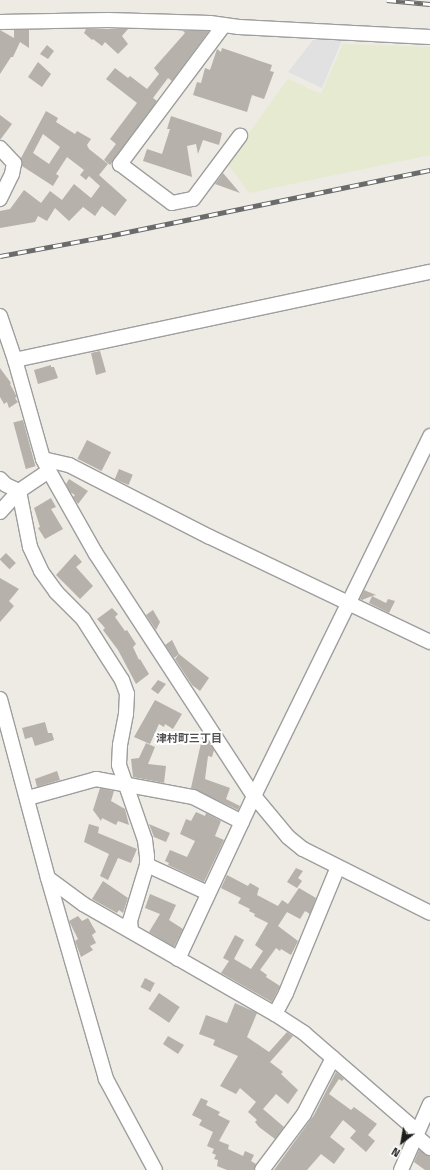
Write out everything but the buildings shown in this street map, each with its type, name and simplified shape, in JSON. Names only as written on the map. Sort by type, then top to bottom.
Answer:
[{"type":"street","points":[[0,22],[108,20],[430,36]]},
{"type":"street","points":[[224,25],[120,164],[172,203],[193,199],[240,136]]},
{"type":"street","points":[[0,148],[14,163],[12,174],[0,199]]},
{"type":"street","points":[[15,360],[430,272]]},
{"type":"street","points":[[0,316],[15,360],[46,465],[96,554],[254,796],[288,837],[303,849],[430,913]]},
{"type":"street","points":[[178,959],[254,796],[430,436]]},
{"type":"street","points":[[0,512],[46,465],[69,465],[210,537],[349,602],[430,642]]},
{"type":"street","points":[[0,479],[6,485],[19,491]]},
{"type":"street","points":[[19,491],[30,547],[41,571],[56,592],[83,619],[122,680],[127,694],[126,714],[120,744],[119,765],[145,840],[147,865],[130,921],[131,931]]},
{"type":"street","points":[[0,699],[28,798],[48,878],[106,1079],[155,1170]]},
{"type":"street","points":[[28,798],[96,779],[193,797],[242,822]]},
{"type":"street","points":[[147,865],[208,893]]},
{"type":"street","points":[[275,1014],[292,979],[338,867]]},
{"type":"street","points":[[48,878],[83,904],[275,1014],[304,1033],[416,1133],[430,1148]]},
{"type":"street","points":[[262,1170],[304,1114],[333,1058]]},
{"type":"street","points":[[401,1170],[430,1104]]},
{"type":"green space","points":[[343,44],[430,47],[430,155],[249,193],[227,163],[288,79],[321,94]]},
{"type":"shaded area","points":[[313,40],[342,40],[322,88],[288,72]]},
{"type":"railway","points":[[387,0],[430,4]]},
{"type":"railway","points":[[0,256],[103,237],[430,170]]},
{"type":"district","name":"津村町三丁目","points":[[189,738]]}]
